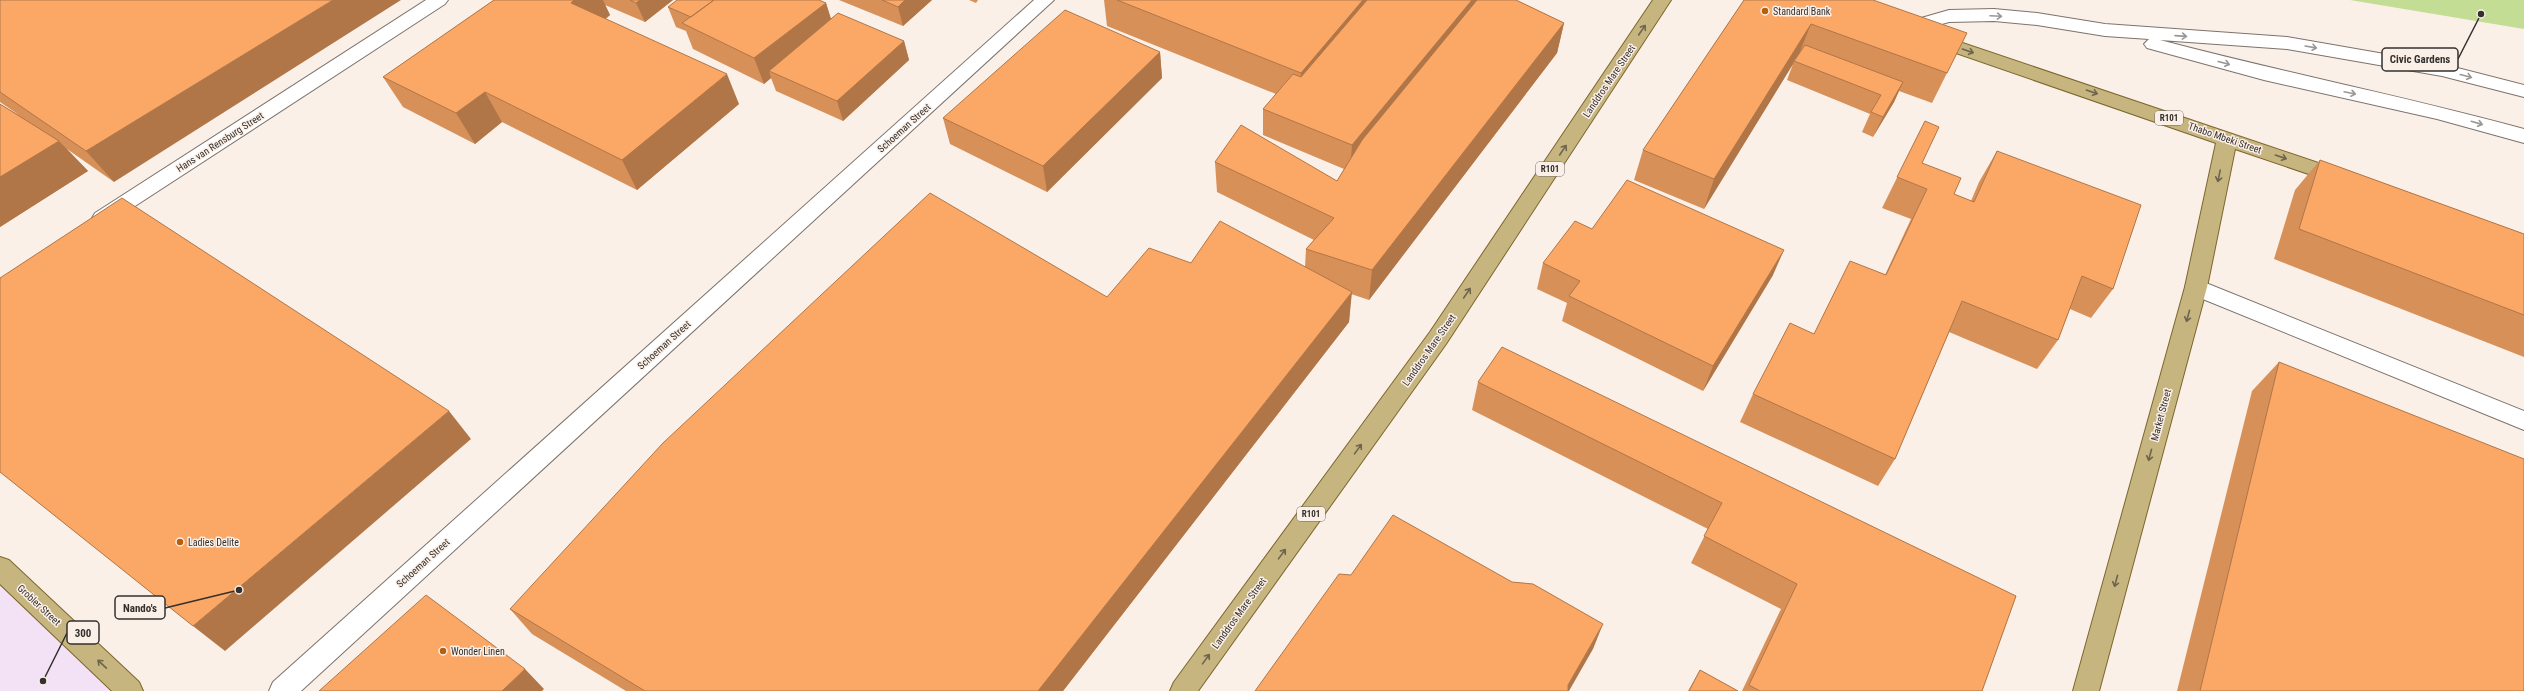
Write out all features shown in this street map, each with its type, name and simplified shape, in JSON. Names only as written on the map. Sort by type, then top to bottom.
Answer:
[{"type":"main road","name":"Landdros Mare Street","points":[[1183,691],[1438,338],[1662,0]]},
{"type":"main road","name":"Thabo Mbeki Street","points":[[1896,27],[2227,138],[2361,185]]},
{"type":"main road","name":"Market Street","points":[[2086,691],[2196,287],[2227,138]]},
{"type":"main road","name":"Grobler Street","points":[[0,568],[130,691]]},
{"type":"street","name":"Hans van Rensburg Street","points":[[86,228],[439,0]]},
{"type":"street","name":"Schoeman Street","points":[[282,691],[1045,0]]},
{"type":"street","points":[[1896,27],[1949,16],[1994,15],[2037,19],[2105,30],[2287,44],[2442,70],[2524,91]]},
{"type":"street","points":[[2105,30],[2264,74],[2437,112],[2524,136]]},
{"type":"street","points":[[2196,287],[2524,421]]},
{"type":"shaded area","points":[[0,586],[123,691],[0,691]]},
{"type":"green space","points":[[2350,0],[2524,0],[2524,29]]},
{"type":"building","points":[[0,0],[333,0],[86,151],[0,92]]},
{"type":"building","points":[[494,0],[574,0],[571,3],[727,74],[622,160],[485,92],[456,113],[383,77]]},
{"type":"building","points":[[630,0],[640,0],[636,3]]},
{"type":"building","points":[[677,0],[714,0],[691,17],[668,7]]},
{"type":"building","points":[[714,0],[819,0],[826,3],[754,58],[682,23]]},
{"type":"building","points":[[882,0],[905,0],[898,7]]},
{"type":"building","points":[[1117,0],[1363,0],[1301,73]]},
{"type":"building","points":[[1367,0],[1472,0],[1352,145],[1263,109],[1293,74],[1301,77]]},
{"type":"building","points":[[1477,0],[1516,0],[1564,23],[1372,270],[1306,249],[1334,218],[1215,162],[1241,125],[1337,181],[1362,140]]},
{"type":"building","points":[[1744,0],[1873,0],[1967,33],[1947,73],[1811,24],[1714,179],[1643,150]]},
{"type":"building","points":[[1065,10],[1160,52],[1043,166],[943,118]]},
{"type":"building","points":[[838,13],[904,41],[837,101],[769,71]]},
{"type":"building","points":[[1805,45],[1903,82],[1883,117],[1871,112],[1881,95],[1794,61]]},
{"type":"building","points":[[0,104],[59,141],[0,177]]},
{"type":"building","points":[[1925,121],[1939,127],[1922,163],[1961,178],[1954,194],[1974,202],[1997,151],[2141,205],[2113,289],[2082,276],[2058,340],[1962,301],[1895,459],[1753,394],[1790,323],[1814,334],[1850,261],[1886,275],[1927,189],[1897,177]]},
{"type":"building","points":[[2320,160],[2524,234],[2524,315],[2299,229]]},
{"type":"building","points":[[1627,180],[1784,250],[1713,366],[1569,296],[1580,281],[1543,263],[1575,221],[1592,229]]},
{"type":"building","points":[[930,193],[1107,297],[1149,248],[1191,263],[1220,221],[1352,292],[1038,691],[645,691],[510,609],[663,443]]},
{"type":"building","points":[[122,198],[449,411],[193,626],[0,472],[0,278]]},
{"type":"building","points":[[1502,347],[2016,596],[1982,691],[1760,691],[1749,685],[1797,584],[1704,536],[1722,503],[1478,382]]},
{"type":"building","points":[[2279,362],[2524,459],[2524,691],[2200,691]]},
{"type":"building","points":[[1393,515],[1512,582],[1533,584],[1603,624],[1568,685],[1568,691],[1255,691],[1339,574],[1351,575]]},
{"type":"building","points":[[426,595],[525,669],[502,691],[319,691]]},
{"type":"building","points":[[1700,670],[1738,691],[1689,691]]},
{"type":"place","name":"Standard Bank","points":[[1765,11]]},
{"type":"place","name":"Civic Gardens","points":[[2481,14]]},
{"type":"place","name":"Ladies Delite","points":[[180,542]]},
{"type":"place","name":"Nando's","points":[[239,590]]},
{"type":"place","name":"Wonder Linen","points":[[443,651]]},
{"type":"place","name":"300","points":[[43,681]]}]
